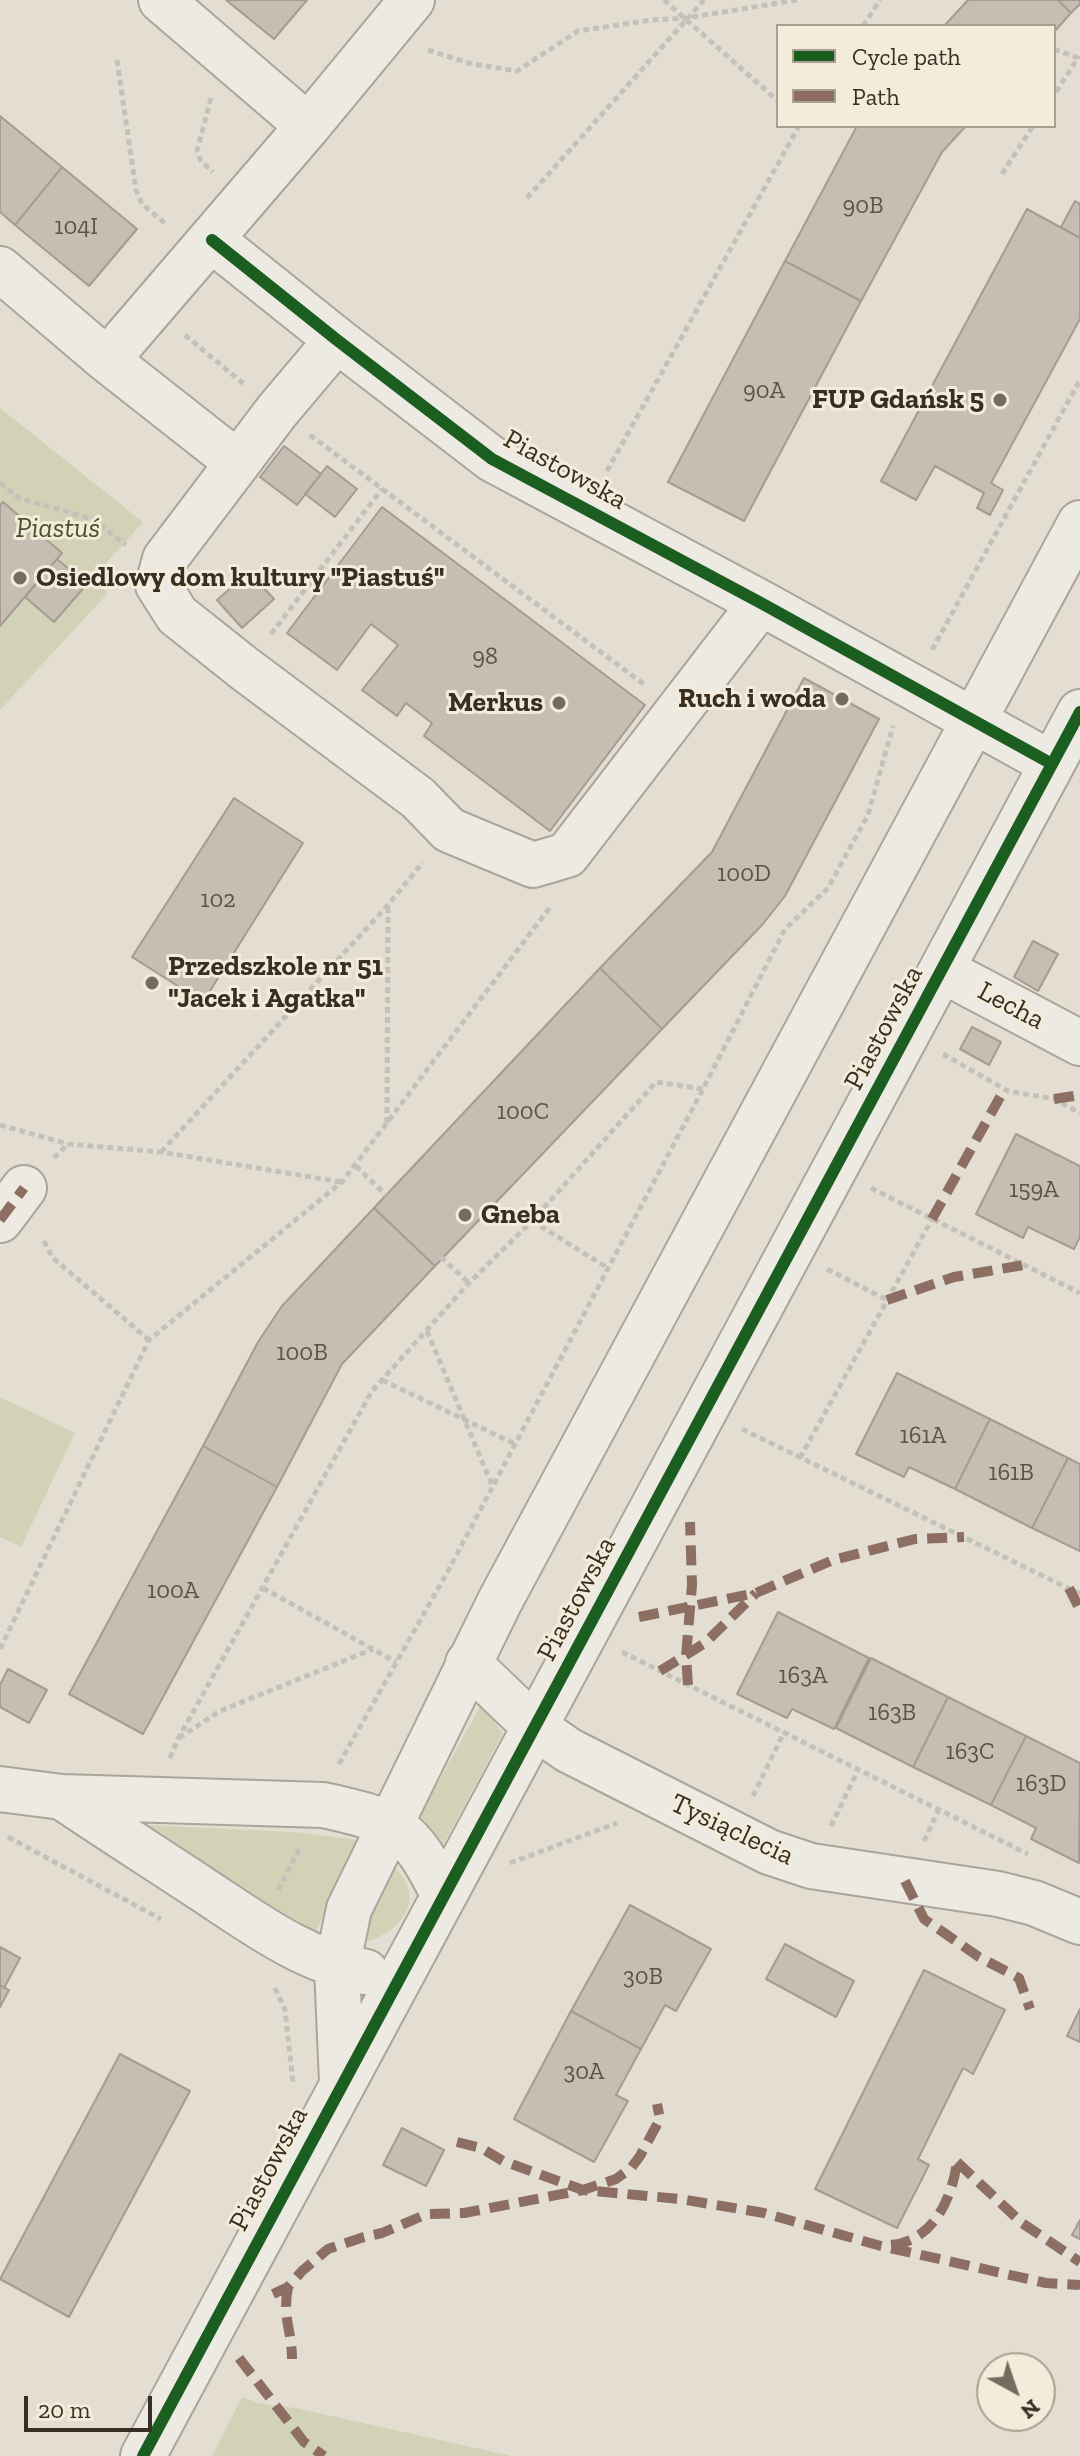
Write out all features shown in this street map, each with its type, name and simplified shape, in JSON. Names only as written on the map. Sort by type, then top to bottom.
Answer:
[{"type":"street","points":[[161,0],[308,126]]},
{"type":"street","points":[[107,360],[152,308],[195,237],[239,206],[412,0]]},
{"type":"street","name":"Piastowska","points":[[195,237],[337,340],[492,459],[1052,764]]},
{"type":"street","points":[[0,269],[107,360],[238,463]]},
{"type":"street","points":[[337,340],[277,411],[165,559],[158,585],[177,615],[418,798],[449,830],[533,865],[567,855],[761,603]]},
{"type":"street","points":[[342,2083],[337,1967],[349,1909],[468,1663],[1080,523]]},
{"type":"street","name":"Piastowska","points":[[143,2456],[1080,712]]},
{"type":"street","name":"Lecha","points":[[942,970],[1080,1043]]},
{"type":"street","name":"Tysiąclecia","points":[[468,1663],[535,1727],[568,1750],[769,1852],[811,1866],[998,1894],[1034,1903],[1080,1922]]},
{"type":"street","points":[[0,1789],[62,1797],[323,1805],[359,1812],[392,1824],[407,1836],[427,1862],[444,1896]]},
{"type":"street","points":[[62,1797],[259,1927],[307,1954],[337,1967],[399,1978]]},
{"type":"path","points":[[664,0],[776,99]]},
{"type":"path","points":[[527,198],[704,0]]},
{"type":"path","points":[[382,36],[472,64],[517,71],[578,31],[797,0]]},
{"type":"path","points":[[864,24],[880,0]]},
{"type":"path","points":[[1056,50],[1079,57],[1056,92]]},
{"type":"path","points":[[228,56],[218,75],[197,151],[201,161],[224,181],[239,206]]},
{"type":"path","points":[[117,60],[136,190],[142,204],[195,237]]},
{"type":"path","points":[[585,510],[798,128]]},
{"type":"path","points":[[1002,174],[1032,128]]},
{"type":"path","points":[[152,308],[277,411],[679,710]]},
{"type":"path","points":[[259,1927],[323,1805],[334,1772],[493,1486],[785,929],[828,888],[868,815],[896,715],[1080,380]]},
{"type":"path","points":[[0,493],[2,485],[19,498],[92,519],[161,573]]},
{"type":"path","points":[[245,669],[382,489]]},
{"type":"path","points":[[161,1152],[388,905],[449,830]]},
{"type":"path","points":[[0,1649],[149,1340],[342,1182],[558,896]]},
{"type":"path","points":[[387,1124],[388,905]]},
{"type":"path","points":[[942,1053],[1008,1091],[1054,1099],[1080,1113]]},
{"type":"path","points":[[171,1755],[372,1391],[469,1283],[532,1221],[656,1082],[703,1089]]},
{"type":"path","points":[[0,1125],[68,1144],[161,1152],[342,1182]]},
{"type":"path","points":[[356,1166],[386,1195]]},
{"type":"path","points":[[870,1188],[1080,1293]]},
{"type":"path","points":[[800,1458],[932,1219]]},
{"type":"path","points":[[532,1221],[608,1268]]},
{"type":"path","points":[[44,1241],[53,1258],[149,1340]]},
{"type":"path","points":[[441,1257],[469,1283]]},
{"type":"path","points":[[826,1268],[887,1300]]},
{"type":"path","points":[[427,1331],[493,1486]]},
{"type":"path","points":[[382,1380],[515,1444]]},
{"type":"path","points":[[741,1428],[1080,1594]]},
{"type":"path","points":[[263,1588],[396,1662]]},
{"type":"path","points":[[178,1739],[220,1711],[373,1649]]},
{"type":"path","points":[[621,1651],[1032,1856]]},
{"type":"path","points":[[811,1866],[858,1770]]},
{"type":"path","points":[[506,1865],[621,1822]]},
{"type":"path","points":[[0,1835],[44,1854],[170,1923]]},
{"type":"path","points":[[268,1980],[275,1987],[285,2010],[293,2085]]},
{"type":"green space","name":"Piastuś","points":[[0,408],[143,522],[92,579],[108,593],[0,710]]},
{"type":"green space","points":[[0,1397],[75,1433],[21,1547],[0,1537]]},
{"type":"green space","points":[[481,1705],[503,1733],[441,1849],[418,1819]]},
{"type":"green space","points":[[122,1824],[294,1832],[358,1840],[316,1931]]},
{"type":"green space","points":[[392,1864],[408,1888],[406,1911],[386,1933],[358,1943]]},
{"type":"green space","points":[[242,2397],[258,2403],[295,2408],[511,2456],[212,2456]]},
{"type":"building","points":[[226,0],[307,0],[274,39]]},
{"type":"building","points":[[968,0],[1058,0],[1071,13],[1056,30],[1056,24],[946,24]]},
{"type":"building","points":[[1058,0],[1080,0],[1080,4],[1071,13]]},
{"type":"building","points":[[0,116],[62,167],[15,225],[0,212]]},
{"type":"building","points":[[856,128],[964,128],[942,152],[861,301],[785,261]]},
{"type":"building","points":[[62,167],[137,229],[89,286],[15,225]]},
{"type":"building","points":[[1075,201],[1080,204],[1080,238],[1061,227]]},
{"type":"building","points":[[1027,209],[1080,238],[1080,319],[991,483],[1003,490],[990,515],[977,508],[984,493],[935,466],[916,500],[881,481]]},
{"type":"building","points":[[785,261],[861,301],[744,521],[668,482]]},
{"type":"building","points":[[284,446],[321,474],[297,505],[260,477]]},
{"type":"building","points":[[327,466],[357,489],[335,517],[305,494]]},
{"type":"building","name":"Osiedlowy dom kultury \"Piastuś\"","points":[[3,502],[62,553],[0,626],[0,505]]},
{"type":"building","points":[[382,507],[645,705],[550,831],[424,736],[432,723],[406,703],[397,716],[362,690],[398,645],[371,624],[337,670],[287,633]]},
{"type":"building","points":[[57,559],[87,584],[54,622],[25,597]]},
{"type":"building","points":[[249,572],[274,599],[242,628],[217,600]]},
{"type":"building","points":[[804,678],[879,719],[785,896],[762,925],[662,1029],[600,968],[712,852]]},
{"type":"building","points":[[234,798],[303,843],[203,1002],[132,957]]},
{"type":"building","points":[[1033,941],[1058,954],[1038,991],[1014,977]]},
{"type":"building","points":[[600,968],[662,1029],[435,1266],[374,1208]]},
{"type":"building","points":[[972,1027],[1001,1042],[989,1065],[960,1049]]},
{"type":"building","points":[[1016,1134],[1080,1166],[1080,1237],[1074,1249],[1028,1227],[1023,1238],[976,1214]]},
{"type":"building","points":[[374,1208],[435,1266],[342,1364],[277,1487],[203,1446],[258,1342],[282,1306]]},
{"type":"building","points":[[897,1373],[990,1419],[955,1489],[909,1467],[904,1477],[856,1454]]},
{"type":"building","points":[[990,1419],[1068,1458],[1032,1528],[955,1489]]},
{"type":"building","points":[[203,1446],[277,1487],[143,1734],[69,1694]]},
{"type":"building","points":[[1068,1458],[1080,1464],[1080,1551],[1032,1528]]},
{"type":"building","points":[[778,1612],[869,1658],[834,1729],[792,1709],[787,1718],[737,1694]]},
{"type":"building","points":[[871,1658],[948,1697],[913,1767],[836,1728]]},
{"type":"building","points":[[8,1669],[47,1690],[29,1723],[0,1707],[0,1685]]},
{"type":"building","points":[[948,1697],[1026,1736],[991,1805],[913,1767]]},
{"type":"building","points":[[1026,1736],[1080,1763],[1079,1863],[1031,1839],[1036,1828],[991,1805]]},
{"type":"building","points":[[630,1905],[711,1949],[676,2011],[665,2005],[641,2049],[571,2011]]},
{"type":"building","points":[[785,1944],[854,1981],[836,2017],[766,1979]]},
{"type":"building","points":[[0,1947],[20,1958],[4,1988],[0,1985]]},
{"type":"building","points":[[924,1970],[1005,2010],[973,2074],[963,2068],[918,2159],[929,2165],[897,2228],[815,2189]]},
{"type":"building","points":[[0,1985],[9,1990],[0,2007]]},
{"type":"building","points":[[1080,2009],[1080,2042],[1067,2036]]},
{"type":"building","points":[[571,2011],[641,2049],[616,2095],[628,2101],[594,2162],[514,2119]]},
{"type":"building","points":[[120,2054],[190,2091],[69,2317],[0,2279]]},
{"type":"building","points":[[402,2128],[444,2150],[426,2186],[383,2165]]},
{"type":"building","points":[[1080,2220],[1080,2239],[1072,2235]]},
{"type":"marked path","points":[[932,1219],[1004,1090]]},
{"type":"marked path","points":[[1054,1099],[1080,1095]]},
{"type":"marked path","points":[[0,1220],[24,1188]]},
{"type":"marked path","points":[[887,1300],[954,1277],[1024,1265]]},
{"type":"marked path","points":[[688,1685],[686,1656],[692,1585],[690,1522]]},
{"type":"marked path","points":[[639,1617],[756,1593],[833,1560],[915,1539],[964,1537]]},
{"type":"marked path","points":[[1069,1588],[1080,1610]]},
{"type":"marked path","points":[[660,1671],[705,1643],[756,1593]]},
{"type":"marked path","points":[[905,1881],[924,1919],[979,1957],[1019,1978],[1030,2009]]},
{"type":"marked path","points":[[273,2294],[288,2287],[328,2249],[382,2233],[427,2214],[464,2213],[583,2190],[616,2179],[631,2168],[640,2156],[660,2119],[657,2104]]},
{"type":"marked path","points":[[457,2142],[481,2148],[503,2161],[583,2190],[680,2199],[764,2213],[881,2246],[1046,2283],[1080,2285]]},
{"type":"marked path","points":[[957,2162],[1022,2223],[1080,2262]]},
{"type":"marked path","points":[[891,2245],[918,2236],[938,2216],[950,2190],[957,2162]]},
{"type":"marked path","points":[[288,2287],[286,2307],[292,2359]]},
{"type":"marked path","points":[[239,2358],[304,2442],[324,2456]]},
{"type":"cycle path","points":[[212,240],[492,459],[1052,764]]},
{"type":"cycle path","points":[[143,2456],[1080,712]]},
{"type":"place","name":"FUP Gdańsk 5","points":[[1000,400]]},
{"type":"place","name":"Osiedlowy dom kultury \"Piastuś\"","points":[[20,578]]},
{"type":"place","name":"Ruch i woda","points":[[842,699]]},
{"type":"place","name":"Merkus","points":[[559,703]]},
{"type":"place","name":"Przedszkole nr 51 \"Jacek i Agatka\"","points":[[152,983]]},
{"type":"place","name":"Gneba","points":[[465,1215]]}]
